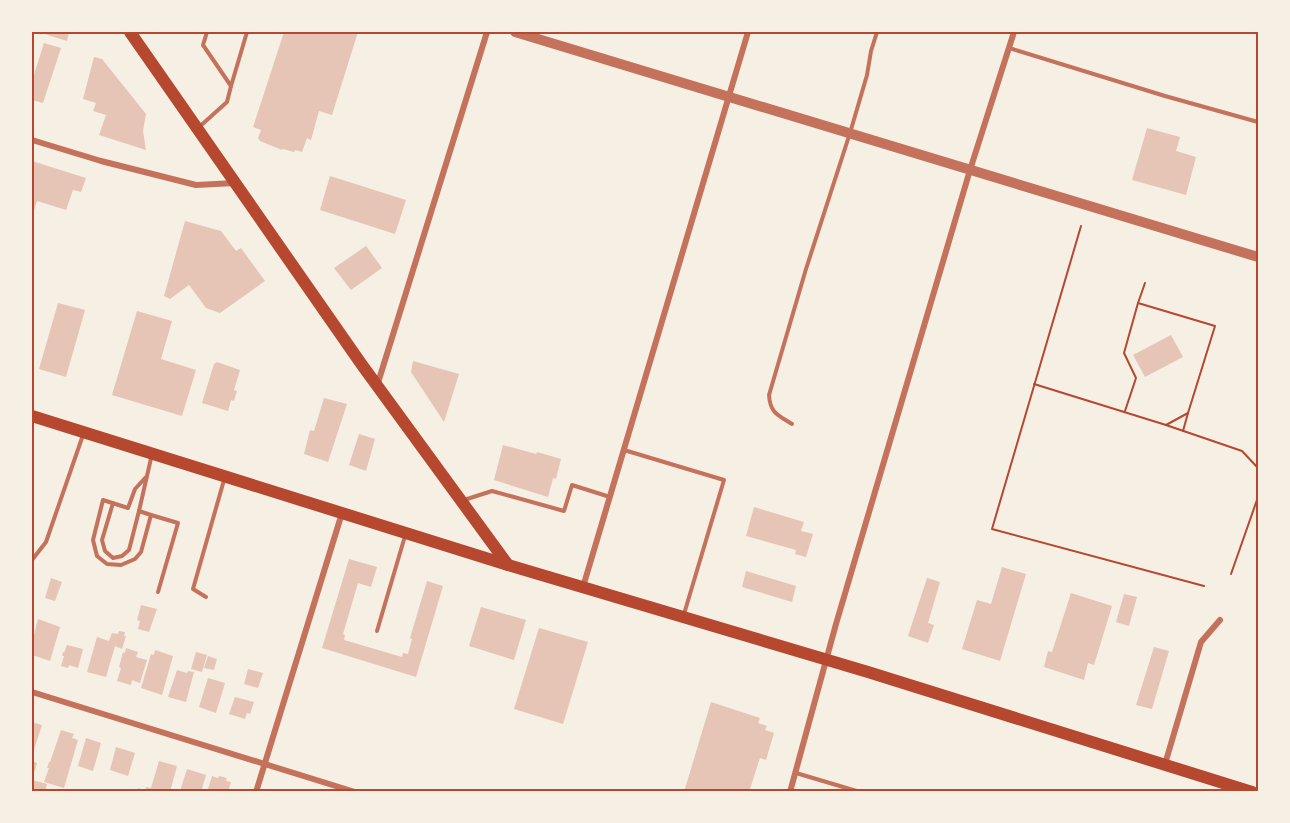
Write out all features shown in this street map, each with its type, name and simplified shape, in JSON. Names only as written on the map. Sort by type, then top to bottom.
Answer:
[{"type":"main road","points":[[130,32],[377,386],[508,565]]},
{"type":"main road","points":[[32,416],[508,565],[826,659],[1252,792]]},
{"type":"street","points":[[377,386],[487,32]]},
{"type":"street","points":[[515,32],[1258,257]]},
{"type":"street","points":[[583,587],[748,32]]},
{"type":"street","points":[[790,792],[826,659],[970,170],[1014,32]]},
{"type":"street","points":[[32,140],[100,161],[196,185],[236,183]]},
{"type":"street","points":[[256,792],[342,513]]},
{"type":"street","points":[[1165,764],[1201,642],[1220,620]]},
{"type":"street","points":[[32,692],[355,792]]},
{"type":"lane","points":[[207,32],[203,45],[231,86]]},
{"type":"lane","points":[[197,128],[227,102],[247,32]]},
{"type":"lane","points":[[792,424],[775,414],[769,404],[769,395],[806,269],[850,133],[877,32]]},
{"type":"lane","points":[[1009,48],[1258,122]]},
{"type":"lane","points":[[32,560],[46,542],[84,432]]},
{"type":"lane","points":[[624,450],[724,480],[683,617]]},
{"type":"lane","points":[[113,503],[102,540],[105,551],[113,558],[122,556],[129,550],[152,454]]},
{"type":"lane","points":[[206,597],[193,589],[225,476]]},
{"type":"lane","points":[[146,477],[135,489],[128,508],[103,500],[93,540],[97,556],[107,564],[121,565],[135,559],[141,552],[151,515]]},
{"type":"lane","points":[[462,501],[492,492],[564,511],[572,485],[610,497]]},
{"type":"lane","points":[[139,511],[178,524],[158,592]]},
{"type":"lane","points":[[377,631],[406,533]]},
{"type":"lane","points":[[796,773],[860,792]]},
{"type":"path","points":[[1080,226],[992,529],[1204,586]]},
{"type":"path","points":[[1125,412],[1136,378],[1124,353],[1145,283]]},
{"type":"path","points":[[1138,303],[1215,326],[1183,431]]},
{"type":"path","points":[[1034,384],[1242,451],[1258,468]]},
{"type":"path","points":[[1166,425],[1188,413]]},
{"type":"path","points":[[1231,574],[1258,497]]},
{"type":"building","points":[[38,32],[69,32],[67,41]]},
{"type":"building","points":[[284,32],[358,32],[332,115],[319,111],[311,140],[307,138],[302,152],[282,150],[260,141],[258,138],[261,130],[253,127]]},
{"type":"building","points":[[44,43],[61,48],[43,103],[32,100],[32,81]]},
{"type":"building","points":[[94,57],[102,59],[146,114],[143,131],[146,150],[99,135],[106,115],[93,111],[96,103],[83,99]]},
{"type":"building","points":[[1147,128],[1180,137],[1176,151],[1196,157],[1186,195],[1132,180]]},
{"type":"building","points":[[32,161],[86,178],[81,192],[73,190],[66,210],[37,201],[32,216]]},
{"type":"building","points":[[330,176],[406,200],[395,234],[320,210]]},
{"type":"building","points":[[185,221],[221,231],[236,251],[241,248],[265,281],[220,313],[206,308],[189,285],[170,299],[164,296]]},
{"type":"building","points":[[366,246],[382,268],[351,290],[334,268]]},
{"type":"building","points":[[58,303],[85,310],[66,377],[39,369]]},
{"type":"building","points":[[137,311],[172,321],[161,359],[196,370],[182,416],[112,395]]},
{"type":"building","points":[[1171,335],[1183,357],[1145,377],[1133,355]]},
{"type":"building","points":[[413,361],[459,374],[444,422],[411,372]]},
{"type":"building","points":[[217,362],[240,370],[234,390],[237,391],[228,411],[202,403],[214,364]]},
{"type":"building","points":[[324,398],[347,404],[328,462],[304,454],[310,430],[314,431]]},
{"type":"building","points":[[359,434],[375,439],[366,471],[349,465]]},
{"type":"building","points":[[503,445],[561,459],[548,497],[494,480]]},
{"type":"building","points":[[754,507],[804,522],[801,531],[813,534],[806,557],[795,554],[796,550],[746,536]]},
{"type":"building","points":[[349,559],[377,567],[371,587],[358,583],[343,634],[345,635],[344,640],[402,657],[403,653],[408,654],[412,639],[410,638],[427,581],[443,586],[416,677],[322,648]]},
{"type":"building","points":[[1002,567],[1026,574],[1000,661],[962,649],[977,600],[991,604]]},
{"type":"building","points":[[746,571],[796,586],[792,602],[742,587]]},
{"type":"building","points":[[51,578],[62,582],[55,601],[45,598]]},
{"type":"building","points":[[927,578],[940,582],[928,623],[934,625],[928,643],[908,636]]},
{"type":"building","points":[[1071,593],[1112,606],[1094,665],[1088,663],[1084,680],[1044,667],[1048,651],[1052,652]]},
{"type":"building","points":[[1124,594],[1137,597],[1129,626],[1116,622]]},
{"type":"building","points":[[141,605],[157,609],[149,632],[138,629],[140,621],[137,620]]},
{"type":"building","points":[[481,607],[526,620],[514,660],[469,646]]},
{"type":"building","points":[[38,619],[60,627],[50,661],[32,655],[32,642]]},
{"type":"building","points":[[539,628],[588,642],[563,724],[514,709]]},
{"type":"building","points":[[119,631],[125,632],[124,636],[126,636],[122,649],[115,646],[106,677],[87,672],[97,637],[109,641],[112,633],[118,634]]},
{"type":"building","points":[[67,645],[83,649],[78,668],[69,665],[68,668],[61,666],[63,652]]},
{"type":"building","points":[[1154,647],[1169,651],[1152,709],[1136,705]]},
{"type":"building","points":[[126,648],[138,652],[136,657],[147,660],[140,683],[132,680],[131,685],[117,681],[123,652],[125,653]]},
{"type":"building","points":[[155,650],[173,656],[162,695],[141,688],[151,654],[154,655]]},
{"type":"building","points":[[196,652],[207,655],[202,672],[191,669]]},
{"type":"building","points":[[208,656],[217,659],[214,670],[204,668]]},
{"type":"building","points":[[248,669],[263,673],[258,688],[244,684]]},
{"type":"building","points":[[177,670],[187,673],[188,671],[194,672],[186,702],[168,697]]},
{"type":"building","points":[[208,678],[225,683],[216,713],[199,707]]},
{"type":"building","points":[[235,697],[254,702],[250,714],[247,713],[245,719],[229,714]]},
{"type":"building","points":[[711,702],[760,718],[758,723],[767,726],[765,730],[774,733],[766,760],[760,758],[749,792],[684,792]]},
{"type":"building","points":[[32,722],[42,725],[32,756]]},
{"type":"building","points":[[61,730],[74,734],[72,738],[78,740],[64,788],[44,782]]},
{"type":"building","points":[[86,738],[101,743],[93,771],[78,766]]},
{"type":"building","points":[[116,747],[135,753],[128,776],[110,770]]},
{"type":"building","points":[[32,761],[37,763],[32,780]]},
{"type":"building","points":[[159,761],[177,766],[170,792],[137,792],[138,788],[145,790],[146,787],[151,788]]},
{"type":"building","points":[[187,769],[206,775],[201,792],[180,791]]},
{"type":"building","points":[[212,776],[227,778],[226,781],[231,782],[228,792],[207,792]]},
{"type":"building","points":[[32,780],[47,784],[45,792],[32,792]]}]
